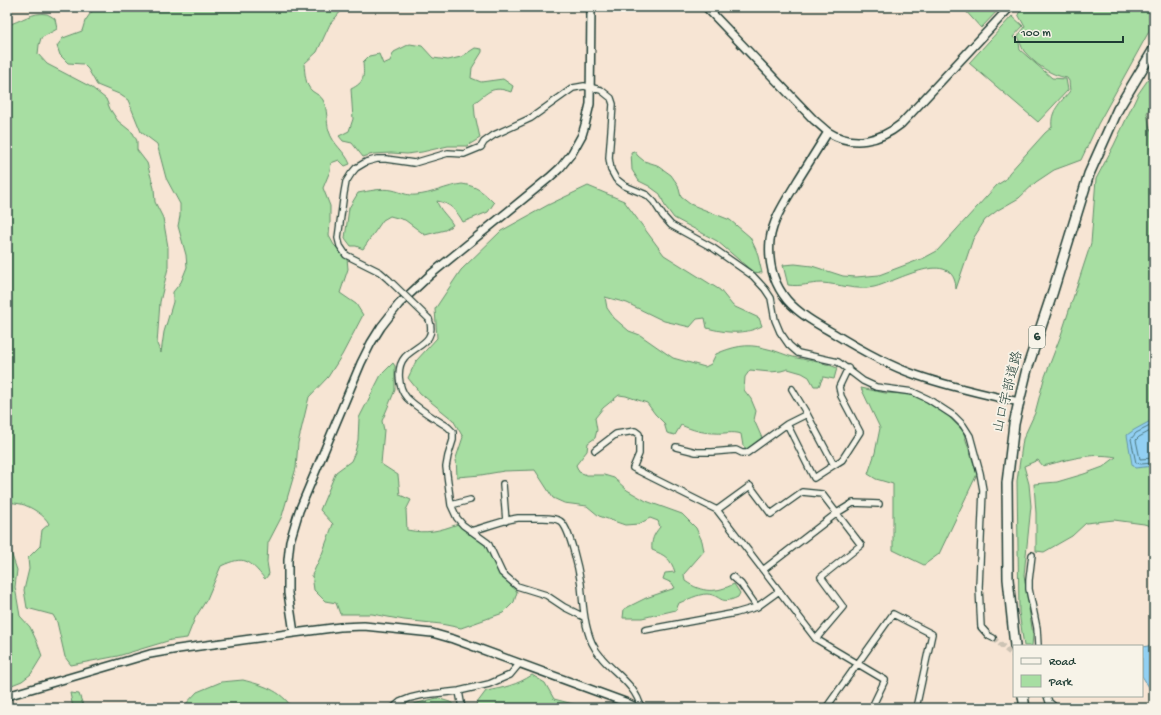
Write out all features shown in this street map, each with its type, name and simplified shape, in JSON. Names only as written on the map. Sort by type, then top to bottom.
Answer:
[{"type":"main road","name":"山口宇部道路","points":[[1014,645],[1008,579],[1007,484],[1014,424],[1019,402],[1027,369],[1053,291],[1088,174],[1118,109],[1154,49]]},
{"type":"main road","points":[[1023,697],[1025,708]]},
{"type":"street","points":[[294,633],[288,593],[290,541],[299,511],[371,343],[399,304],[430,275],[549,178],[567,160],[577,145],[585,126],[590,104],[590,7]]},
{"type":"street","points":[[706,7],[814,120],[828,132],[839,137],[860,141],[880,137],[890,133],[901,124],[1010,7]]},
{"type":"street","points":[[584,617],[546,596],[516,586],[502,573],[488,543],[456,518],[451,505],[446,467],[453,440],[453,432],[415,405],[401,388],[399,379],[400,368],[404,359],[427,341],[432,326],[430,319],[380,272],[346,255],[340,246],[338,238],[346,182],[356,168],[366,162],[377,159],[414,163],[448,153],[464,154],[481,147],[484,142],[494,135],[531,118],[573,88],[584,86],[602,90],[611,98],[613,104],[610,158],[611,170],[616,179],[625,186],[647,195],[671,225],[713,248],[753,276],[771,298],[775,320],[780,332],[789,345],[798,353],[838,362],[848,368],[863,381],[876,387],[913,392],[942,407],[963,425],[970,436],[980,472],[983,490],[979,587],[981,627],[989,636],[993,638]]},
{"type":"street","points":[[828,132],[785,202],[772,231],[769,253],[770,263],[776,284],[784,296],[794,307],[808,318],[857,348],[887,363],[916,375],[942,383],[1019,402]]},
{"type":"street","points":[[786,424],[814,478],[842,460],[860,432],[841,396],[839,388],[848,368]]},
{"type":"street","points":[[792,390],[807,414],[834,465]]},
{"type":"street","points":[[676,447],[696,452],[736,450],[742,454],[747,454],[786,424],[807,414]]},
{"type":"street","points":[[595,450],[616,434],[635,431],[639,434],[639,454],[633,468],[717,510],[816,639],[886,680],[873,705]]},
{"type":"street","points":[[503,484],[506,521]]},
{"type":"street","points":[[717,510],[750,486],[771,514],[802,492],[822,494],[837,513],[861,545],[821,577],[843,608],[816,639]]},
{"type":"street","points":[[451,505],[470,500]]},
{"type":"street","points":[[763,570],[837,513],[853,503],[879,504]]},
{"type":"street","points":[[471,531],[518,518],[551,518],[560,520],[565,525],[569,533],[581,582],[584,617],[592,643],[599,656],[632,689],[639,702],[640,708]]},
{"type":"street","points":[[1032,555],[1029,589],[1037,628],[1038,645]]},
{"type":"street","points":[[733,577],[741,584],[757,607]]},
{"type":"street","points":[[645,630],[729,614],[757,607],[779,591]]},
{"type":"street","points":[[826,708],[893,614],[932,634],[916,708]]},
{"type":"street","points":[[7,696],[150,654],[294,633],[340,627],[364,626],[425,632],[453,639],[625,702],[637,708]]},
{"type":"street","points":[[392,708],[400,702],[410,698],[459,691],[489,684],[510,676],[520,663]]},
{"type":"street","points":[[459,691],[462,708]]},
{"type":"street","points":[[1047,697],[1049,702],[1056,708]]},
{"type":"green space","points":[[95,7],[353,7],[342,10],[330,24],[317,52],[304,64],[308,86],[312,91],[321,97],[325,104],[328,127],[331,136],[350,164],[345,166],[339,160],[331,163],[330,171],[323,188],[330,206],[329,236],[334,245],[347,258],[348,269],[340,293],[356,304],[363,315],[342,355],[328,377],[309,397],[298,443],[296,468],[282,516],[268,543],[267,562],[269,574],[265,579],[255,567],[246,561],[236,561],[221,566],[207,599],[195,618],[187,638],[171,640],[118,656],[71,665],[65,657],[57,622],[53,615],[27,608],[24,590],[29,569],[28,558],[40,546],[42,530],[49,524],[41,515],[25,505],[7,503],[7,25],[32,15],[42,13],[54,18],[57,29],[41,38],[38,54],[47,64],[91,87],[106,99],[110,109],[118,121],[133,133],[137,141],[137,150],[147,163],[154,188],[155,202],[163,218],[168,247],[168,268],[160,302],[157,344],[161,353],[164,332],[173,302],[173,292],[181,282],[187,267],[186,255],[178,226],[180,204],[166,178],[157,144],[141,132],[128,100],[119,94],[97,85],[88,69],[83,64],[68,63],[60,55],[57,46],[63,38],[82,31],[85,21]]},
{"type":"green space","points":[[1001,7],[981,28],[963,8]]},
{"type":"green space","points":[[1025,7],[1150,7],[1152,26],[1098,124],[1081,160],[1054,170],[1036,182],[1019,198],[998,210],[985,220],[973,239],[956,289],[953,276],[945,270],[935,268],[922,270],[884,284],[868,288],[855,288],[822,283],[797,286],[788,285],[783,265],[795,264],[812,266],[843,276],[856,277],[879,275],[924,258],[937,251],[997,185],[1005,180],[1009,173],[1052,127],[1054,112],[1059,103],[1070,91],[1069,81],[1067,78],[1061,77],[1043,68],[1028,56],[1023,49],[1018,36],[1025,27],[1018,14]]},
{"type":"green space","points":[[1012,16],[1023,26],[1013,37],[1019,43],[1020,50],[1052,78],[1066,79],[1068,90],[1038,122],[969,63]]},
{"type":"green space","points":[[410,44],[422,46],[433,58],[448,60],[461,57],[475,48],[482,49],[482,52],[472,68],[471,78],[481,82],[503,79],[513,86],[511,92],[499,89],[491,91],[474,103],[480,138],[467,146],[448,146],[407,154],[373,154],[363,157],[352,143],[343,141],[339,136],[349,131],[353,119],[351,89],[359,84],[363,78],[363,62],[369,56],[379,54],[383,64],[390,61],[394,52]]},
{"type":"green space","points":[[1154,71],[1154,98],[1147,113],[1150,129],[1154,134],[1154,527],[1144,524],[1114,520],[1086,523],[1072,536],[1044,552],[1036,551],[1034,484],[1057,482],[1084,474],[1103,467],[1116,457],[1097,455],[1088,456],[1043,466],[1038,460],[1024,466],[1029,484],[1031,506],[1024,575],[1033,635],[1032,645],[1024,645],[1019,612],[1017,481],[1023,439],[1035,413],[1044,379],[1061,335],[1091,243],[1096,179],[1138,94]]},
{"type":"green space","points":[[634,151],[644,161],[657,165],[671,175],[678,185],[681,197],[690,204],[730,220],[750,237],[757,252],[762,273],[753,272],[717,241],[674,218],[665,206],[660,194],[639,181],[632,170],[631,152]]},
{"type":"green space","points":[[462,184],[472,186],[480,190],[494,203],[488,212],[463,222],[453,208],[437,201],[453,225],[445,230],[425,235],[405,220],[390,216],[383,220],[363,249],[356,246],[351,246],[345,238],[349,208],[358,193],[388,189],[416,195]]},
{"type":"green space","points":[[588,186],[624,201],[664,255],[720,290],[733,306],[759,318],[762,326],[742,332],[721,331],[707,328],[705,318],[697,319],[690,327],[664,321],[627,303],[605,297],[607,308],[614,318],[629,331],[640,335],[673,358],[705,367],[711,364],[716,354],[728,349],[752,346],[837,368],[834,379],[823,377],[819,386],[814,386],[809,377],[802,373],[788,369],[770,372],[750,370],[745,377],[744,390],[751,399],[756,411],[754,420],[762,438],[747,449],[743,446],[741,434],[738,433],[706,432],[693,430],[681,425],[675,435],[667,433],[664,423],[647,403],[626,396],[619,395],[603,408],[595,418],[597,430],[595,438],[588,443],[587,451],[576,465],[579,472],[587,475],[604,475],[614,478],[627,490],[646,501],[682,514],[696,528],[702,541],[704,551],[684,574],[685,581],[703,590],[721,589],[734,584],[740,593],[738,597],[724,600],[712,595],[704,594],[679,603],[676,610],[642,618],[623,618],[624,609],[646,598],[675,588],[672,583],[663,579],[665,573],[675,572],[672,564],[664,556],[652,550],[653,537],[660,527],[658,521],[650,518],[639,524],[625,525],[599,516],[587,506],[564,503],[553,498],[535,470],[504,471],[457,477],[456,458],[463,437],[453,420],[420,393],[408,378],[416,361],[437,338],[435,309],[461,270],[501,231],[548,205]]},
{"type":"green space","points":[[393,363],[395,366],[395,390],[382,421],[384,430],[381,464],[398,475],[400,495],[411,500],[406,510],[407,530],[421,532],[433,531],[458,524],[485,542],[490,554],[517,592],[514,602],[503,613],[461,628],[372,614],[340,614],[336,603],[325,601],[314,590],[312,575],[322,554],[333,524],[320,510],[336,472],[351,461],[355,452],[358,440],[359,418],[381,375]]},
{"type":"green space","points":[[861,388],[885,393],[909,394],[926,400],[945,413],[963,431],[977,474],[939,554],[924,565],[893,550],[893,484],[876,479],[868,474],[875,453],[880,428]]},
{"type":"green space","points":[[7,541],[17,570],[15,587],[20,616],[30,627],[42,656],[31,674],[22,681],[7,687]]},
{"type":"green space","points":[[532,675],[545,683],[554,699],[588,708],[475,708],[486,691],[510,686]]},
{"type":"green space","points":[[243,680],[264,686],[277,693],[288,702],[292,708],[182,708],[197,692],[221,682]]},
{"type":"green space","points":[[70,693],[79,694],[83,708],[73,708]]},
{"type":"green space","points":[[437,698],[453,703],[457,708],[406,708],[410,705]]},
{"type":"water","points":[[1154,419],[1154,466],[1135,468],[1132,464],[1127,435]]},
{"type":"water","points":[[1154,645],[1154,695],[1143,678],[1143,647]]},
{"type":"tunnel","points":[[993,638],[1013,655]]}]
